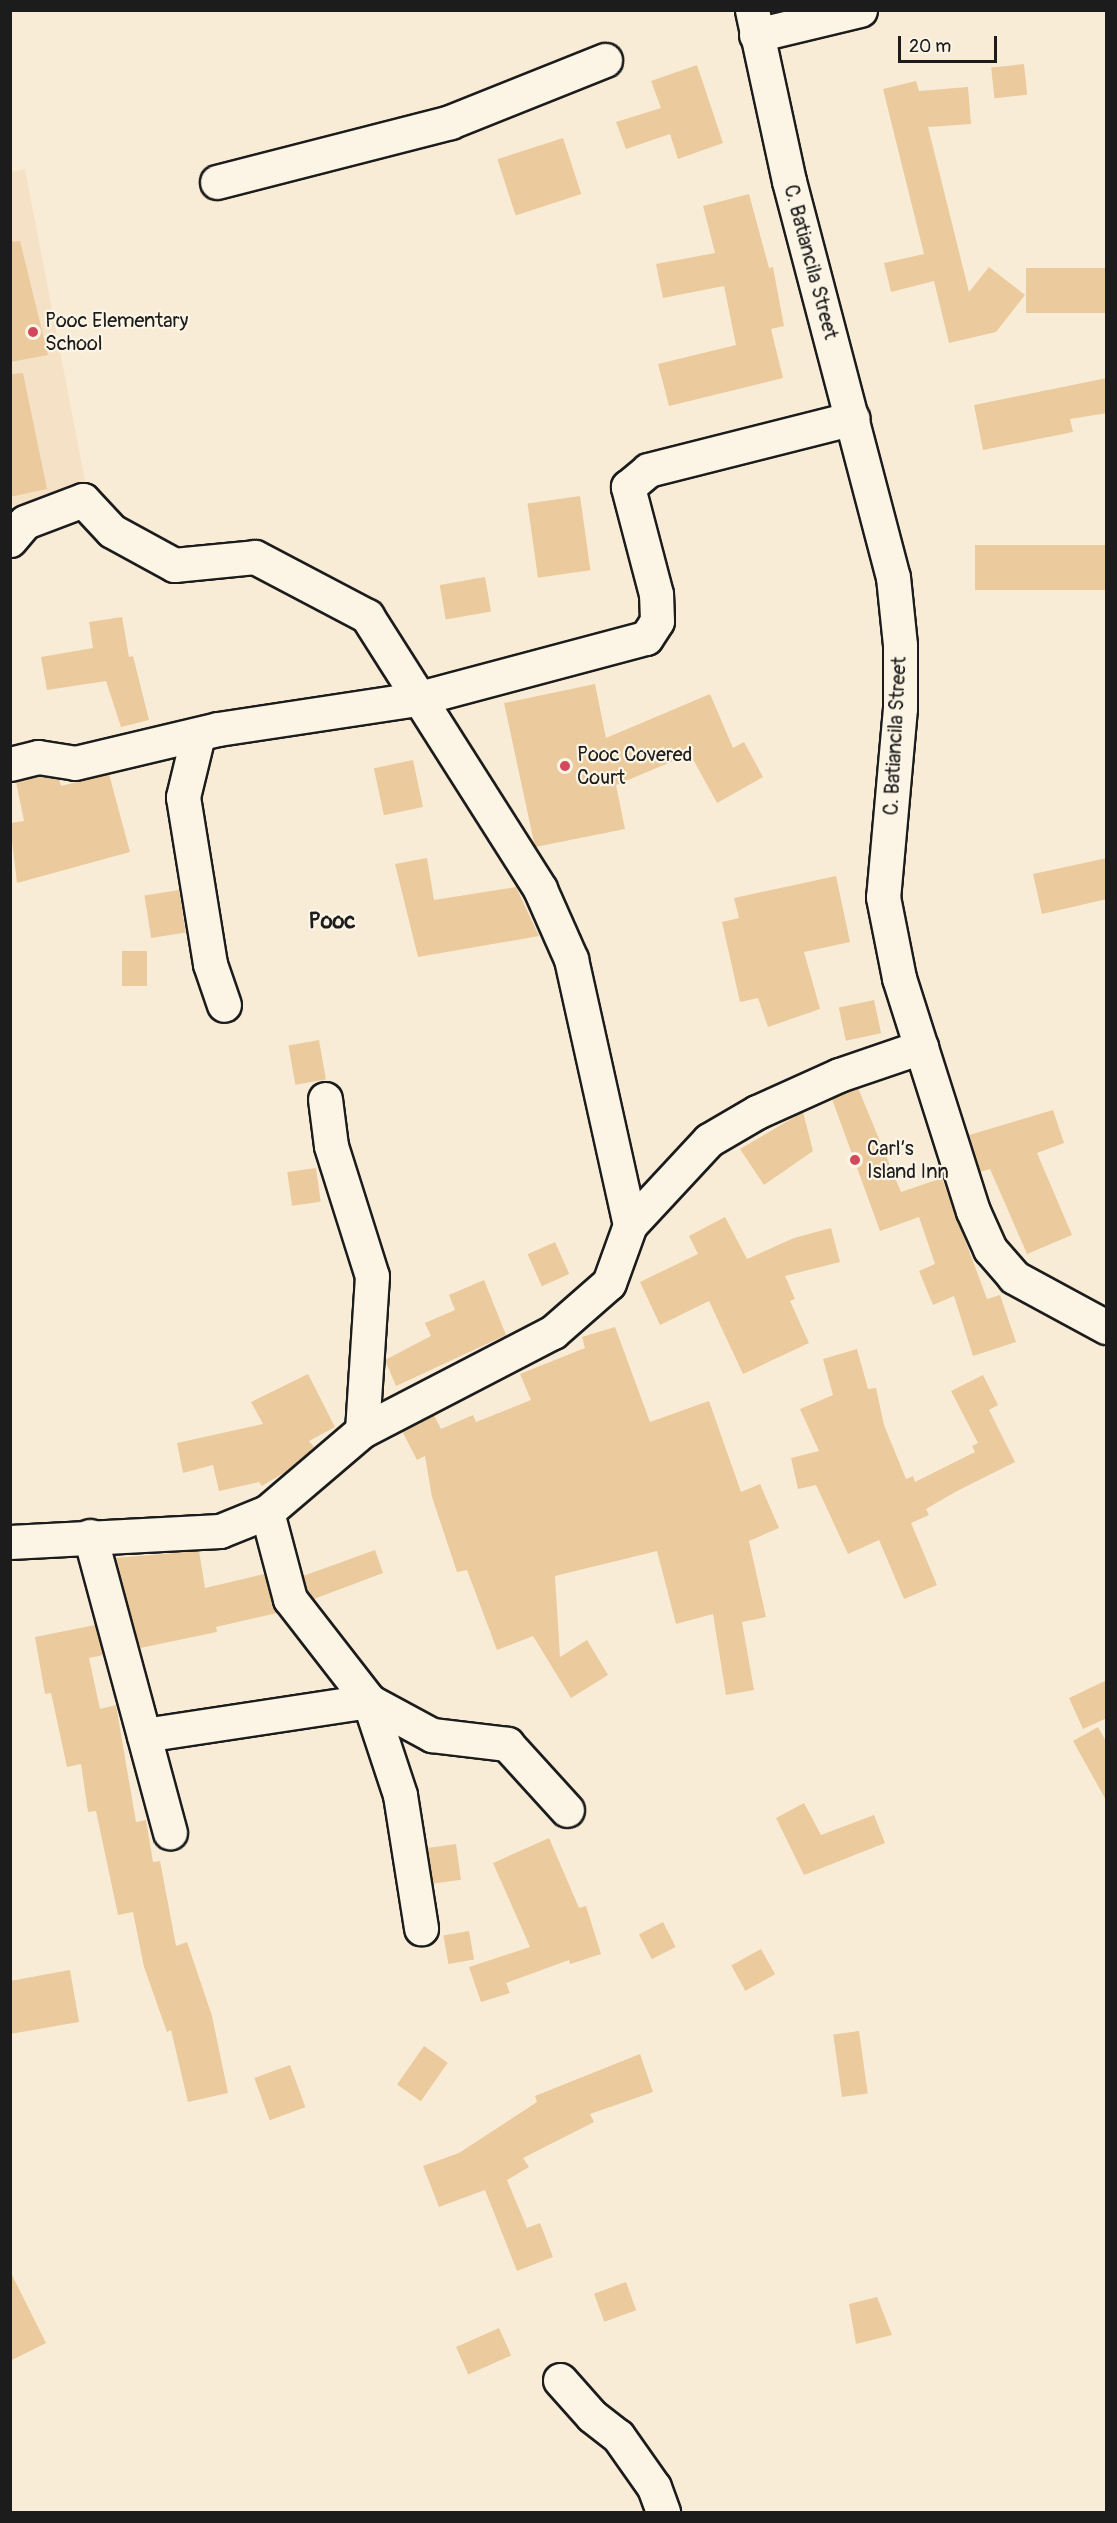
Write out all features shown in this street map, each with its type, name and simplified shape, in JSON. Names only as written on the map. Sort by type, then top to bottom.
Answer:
[{"type":"street","points":[[754,23],[860,10]]},
{"type":"street","name":"C. Batiancila Street","points":[[754,23],[789,181],[893,577],[899,634],[900,708],[883,897],[899,978],[973,1211],[990,1249],[1014,1278],[1107,1327]]},
{"type":"street","points":[[217,182],[450,122],[605,60]]},
{"type":"street","points":[[10,764],[38,757],[75,763],[198,735],[416,699],[646,638],[657,621],[656,594],[628,487],[648,470],[853,418]]},
{"type":"street","points":[[10,540],[25,522],[83,500],[112,531],[174,565],[255,557],[367,616],[416,699],[540,889],[571,959],[630,1225]]},
{"type":"street","points":[[198,735],[183,796],[210,964],[224,1005]]},
{"type":"street","points":[[10,1542],[90,1536],[220,1531],[267,1512],[362,1431],[553,1332],[609,1283],[630,1225],[709,1140],[758,1112],[839,1075],[921,1047]]},
{"type":"street","points":[[325,1099],[331,1146],[372,1276],[362,1431]]},
{"type":"street","points":[[267,1512],[290,1599],[369,1701],[400,1796],[421,1928]]},
{"type":"street","points":[[90,1536],[170,1832]]},
{"type":"street","points":[[144,1735],[369,1701],[432,1735],[507,1744],[567,1810]]},
{"type":"street","points":[[560,2380],[591,2416],[618,2436],[654,2487],[663,2512]]},
{"type":"shaded area","name":"Pooc Elementary School","points":[[25,169],[87,491],[11,506],[10,172]]},
{"type":"building","points":[[1024,64],[1027,95],[994,98],[991,67]]},
{"type":"building","points":[[697,65],[723,143],[678,159],[670,134],[626,149],[616,122],[661,108],[651,81]]},
{"type":"building","points":[[916,81],[919,91],[968,87],[971,124],[928,127],[969,292],[989,267],[1025,295],[996,332],[949,343],[934,281],[891,292],[884,263],[924,254],[883,89]]},
{"type":"building","points":[[563,138],[581,194],[516,215],[497,159]]},
{"type":"building","points":[[749,194],[769,268],[773,267],[784,326],[771,329],[783,378],[669,406],[658,364],[736,345],[724,286],[663,298],[656,264],[715,253],[703,206]]},
{"type":"building","points":[[20,241],[48,355],[10,362],[10,242]]},
{"type":"building","points":[[1026,268],[1106,268],[1106,313],[1026,313]]},
{"type":"building","points":[[23,373],[47,489],[10,497],[10,374]]},
{"type":"building","points":[[1107,378],[1107,413],[1070,419],[1073,432],[983,450],[974,405]]},
{"type":"building","points":[[580,496],[590,570],[538,578],[528,503]]},
{"type":"building","points":[[975,545],[1106,545],[1106,590],[975,590]]},
{"type":"building","points":[[485,577],[491,611],[446,619],[440,585]]},
{"type":"building","points":[[122,617],[129,657],[133,656],[149,720],[121,727],[106,681],[47,690],[41,657],[93,648],[89,622]]},
{"type":"building","name":"Pooc Covered Court","points":[[595,684],[606,738],[710,694],[733,748],[744,742],[763,777],[717,803],[690,754],[616,785],[625,829],[535,847],[504,703]]},
{"type":"building","points":[[413,760],[423,807],[384,815],[374,768]]},
{"type":"building","points":[[109,774],[130,852],[17,883],[10,823],[24,821],[16,782],[39,776],[59,779],[61,786]]},
{"type":"building","points":[[427,858],[434,900],[516,887],[539,936],[418,957],[395,864]]},
{"type":"building","points":[[1107,858],[1107,899],[1042,914],[1033,874]]},
{"type":"building","points":[[836,876],[850,942],[804,952],[820,1009],[768,1027],[758,998],[740,1002],[722,922],[739,918],[734,898]]},
{"type":"building","points":[[179,890],[186,932],[151,938],[144,895]]},
{"type":"building","points":[[122,951],[147,951],[147,986],[122,986]]},
{"type":"building","points":[[874,1000],[881,1033],[846,1041],[839,1007]]},
{"type":"building","points":[[319,1040],[326,1079],[295,1085],[288,1045]]},
{"type":"building","points":[[858,1088],[901,1192],[942,1178],[987,1299],[1000,1295],[1016,1342],[973,1356],[954,1296],[933,1305],[919,1271],[935,1264],[919,1217],[880,1231],[832,1099]]},
{"type":"building","points":[[1053,1110],[1064,1143],[1037,1153],[1072,1235],[1027,1254],[990,1169],[980,1172],[969,1135]]},
{"type":"building","points":[[803,1112],[813,1151],[764,1185],[740,1149]]},
{"type":"building","points":[[316,1168],[321,1202],[292,1206],[287,1172]]},
{"type":"building","points":[[725,1217],[747,1259],[794,1238],[831,1228],[840,1262],[785,1276],[795,1299],[790,1301],[809,1343],[743,1374],[709,1301],[660,1325],[640,1282],[698,1254],[689,1236]]},
{"type":"building","points":[[555,1242],[569,1274],[542,1286],[528,1254]]},
{"type":"building","points":[[484,1280],[506,1335],[396,1386],[385,1360],[431,1336],[425,1323],[455,1310],[449,1295]]},
{"type":"building","points":[[615,1327],[650,1422],[709,1401],[741,1492],[760,1484],[779,1528],[749,1541],[766,1617],[742,1622],[754,1690],[726,1695],[713,1614],[676,1624],[657,1551],[555,1576],[560,1657],[587,1640],[608,1675],[571,1698],[533,1636],[497,1650],[467,1570],[457,1572],[432,1497],[425,1456],[417,1460],[402,1431],[434,1415],[441,1429],[473,1415],[476,1422],[531,1400],[520,1374],[585,1348],[582,1337]]},
{"type":"building","points":[[857,1349],[868,1389],[876,1388],[884,1425],[906,1479],[913,1476],[915,1482],[975,1452],[972,1446],[978,1443],[951,1391],[983,1375],[998,1405],[989,1410],[1015,1462],[926,1509],[929,1515],[911,1523],[937,1585],[904,1599],[879,1540],[848,1554],[816,1485],[798,1489],[791,1458],[819,1451],[800,1409],[833,1395],[823,1359]]},
{"type":"building","points":[[308,1374],[335,1427],[309,1441],[314,1447],[285,1472],[262,1486],[259,1482],[219,1491],[213,1465],[183,1473],[177,1443],[263,1424],[251,1402]]},
{"type":"building","points":[[375,1550],[383,1573],[314,1599],[307,1591],[303,1576]]},
{"type":"building","points":[[199,1551],[205,1588],[264,1574],[277,1613],[216,1627],[217,1632],[140,1648],[115,1558]]},
{"type":"building","points":[[95,1625],[103,1655],[89,1658],[100,1709],[116,1705],[136,1822],[146,1820],[153,1862],[160,1861],[176,1946],[187,1942],[212,2016],[228,2093],[188,2102],[171,2030],[167,2032],[144,1967],[133,1912],[118,1915],[96,1811],[88,1812],[81,1764],[67,1767],[51,1693],[45,1694],[35,1637]]},
{"type":"building","points":[[1107,1680],[1107,1718],[1083,1729],[1069,1698]]},
{"type":"building","points":[[1098,1727],[1107,1743],[1107,1802],[1073,1741]]},
{"type":"building","points":[[804,1803],[821,1835],[874,1815],[885,1843],[804,1875],[776,1818]]},
{"type":"building","points":[[549,1838],[579,1908],[586,1906],[601,1954],[570,1964],[569,1960],[506,1983],[510,1993],[481,2002],[469,1967],[530,1947],[493,1863]]},
{"type":"building","points":[[456,1844],[461,1880],[432,1884],[427,1848]]},
{"type":"building","points":[[663,1922],[676,1947],[652,1959],[639,1934]]},
{"type":"building","points":[[469,1931],[474,1960],[448,1964],[443,1936]]},
{"type":"building","points":[[761,1949],[775,1974],[745,1991],[731,1965]]},
{"type":"building","points":[[70,1970],[79,2022],[10,2034],[10,1981]]},
{"type":"building","points":[[859,2031],[868,2093],[842,2097],[833,2035]]},
{"type":"building","points":[[424,2046],[448,2063],[421,2101],[397,2085]]},
{"type":"building","points":[[640,2054],[653,2092],[590,2114],[594,2122],[523,2158],[529,2167],[507,2180],[527,2228],[540,2223],[553,2257],[517,2271],[485,2190],[439,2207],[423,2166],[459,2153],[537,2102],[535,2096]]},
{"type":"building","points":[[290,2065],[305,2107],[270,2120],[254,2078]]},
{"type":"building","points":[[10,2271],[46,2343],[10,2361]]},
{"type":"building","points":[[626,2282],[636,2310],[604,2322],[594,2294]]},
{"type":"building","points":[[877,2297],[892,2335],[856,2344],[849,2304]]},
{"type":"building","points":[[499,2328],[511,2355],[468,2375],[456,2347]]},
{"type":"place","name":"Pooc Elementary School","points":[[33,332]]},
{"type":"place","name":"Pooc Covered Court","points":[[565,766]]},
{"type":"place","name":"Carl’s Island Inn","points":[[855,1160]]},
{"type":"district","name":"Pooc","points":[[332,922]]}]
